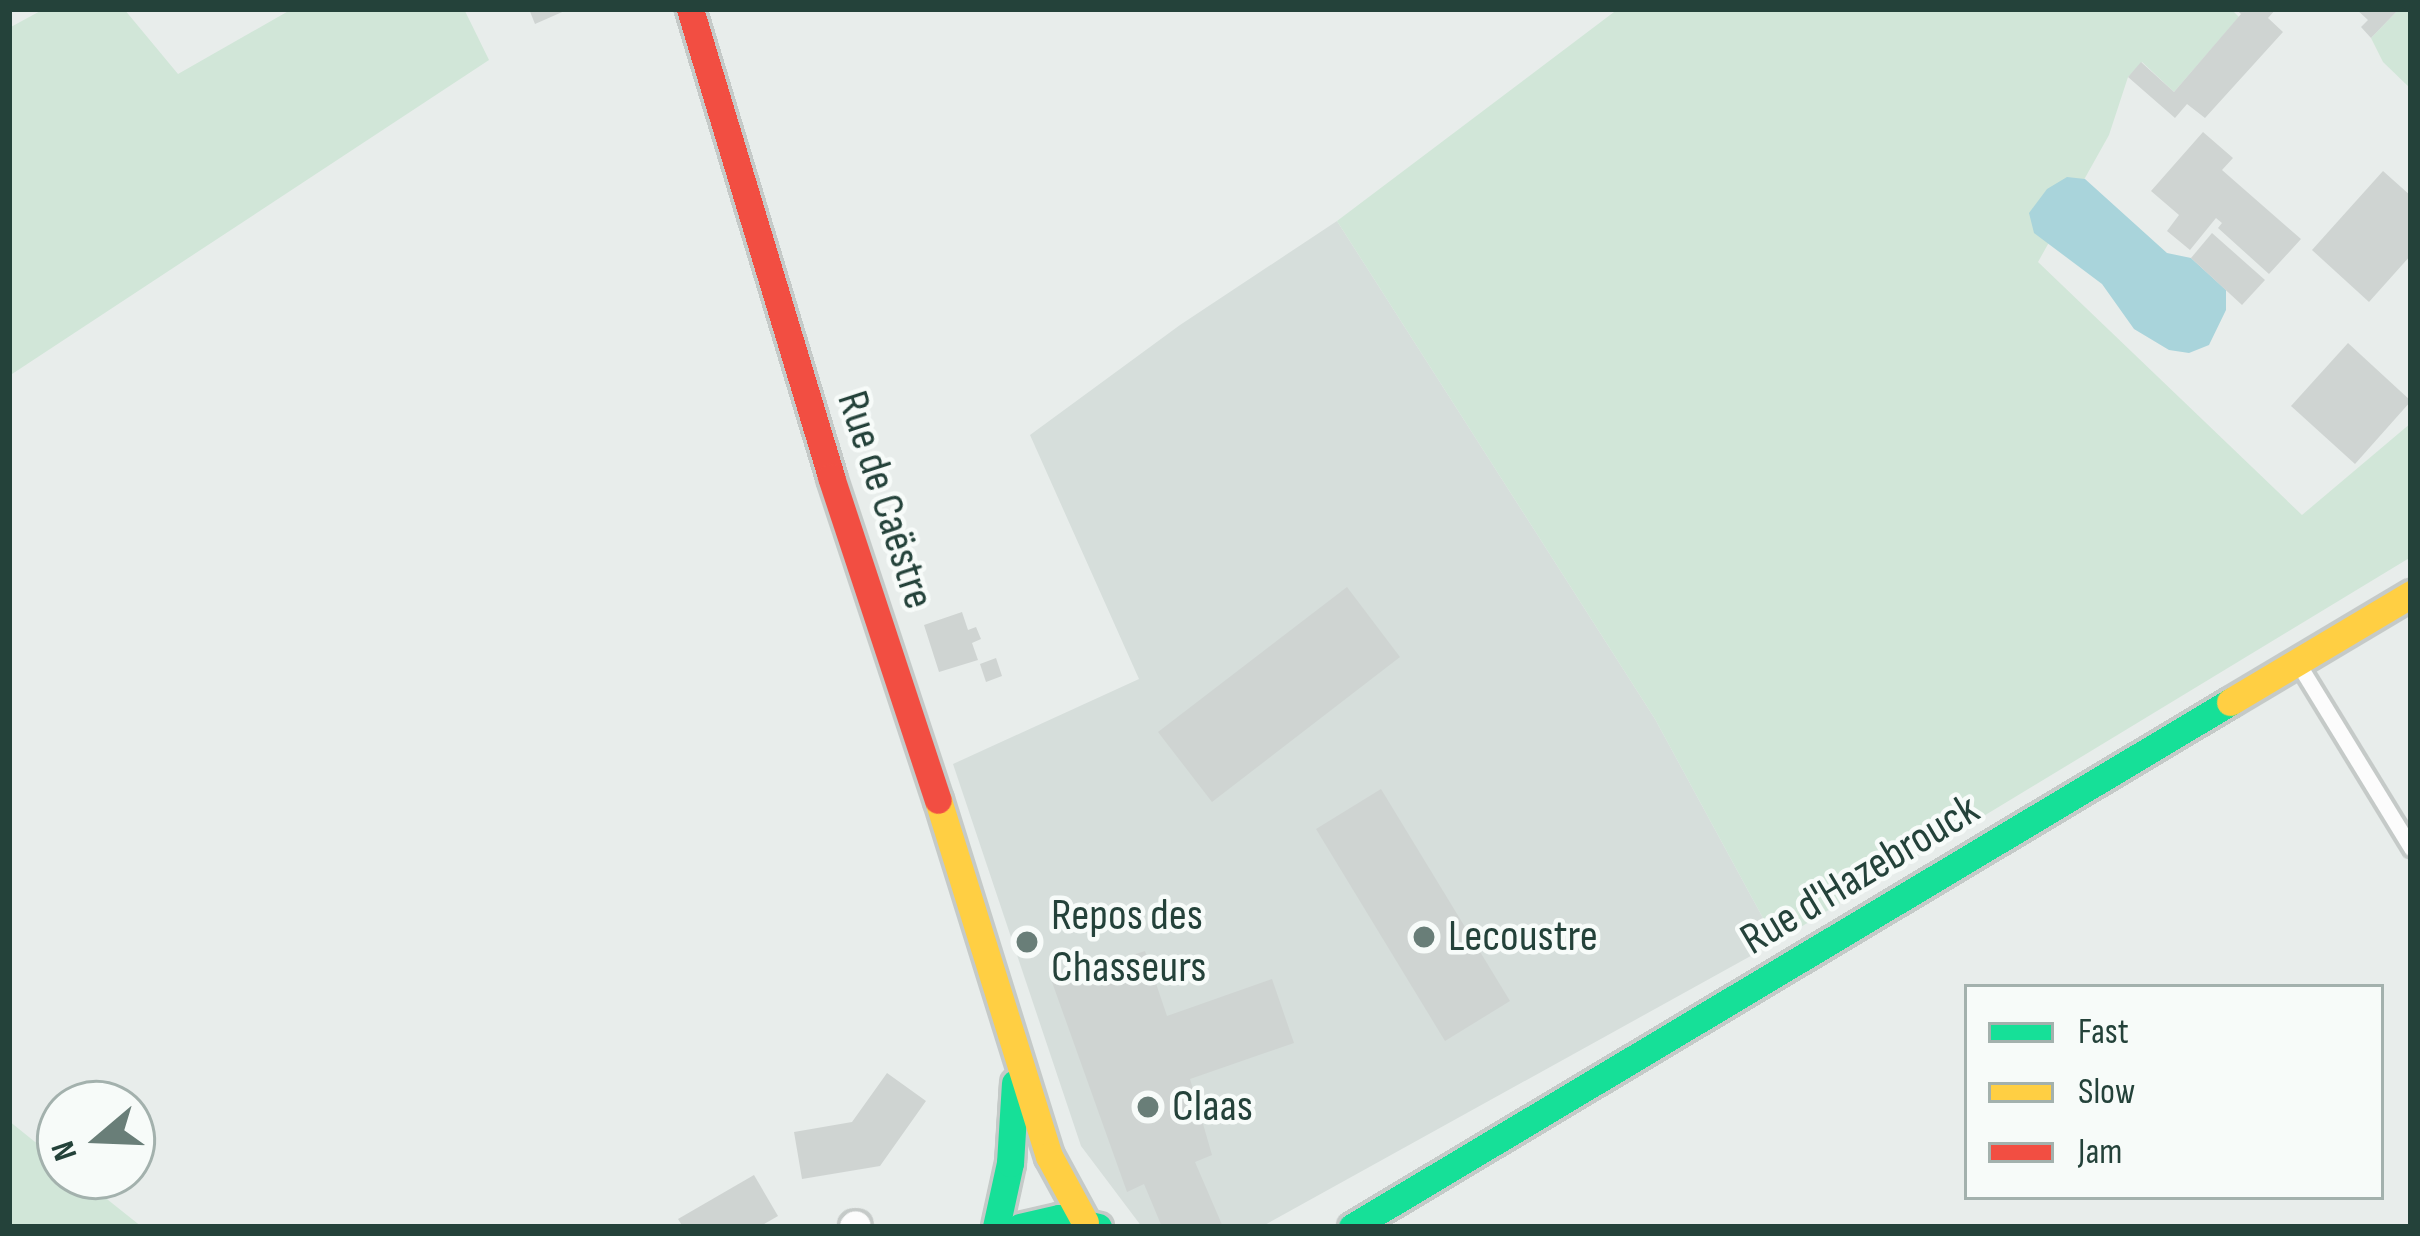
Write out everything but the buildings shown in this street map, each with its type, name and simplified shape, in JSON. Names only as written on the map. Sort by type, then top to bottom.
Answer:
[{"type":"main road","name":"Rue de Caëstre","points":[[690,9],[831,477],[1008,1015],[1049,1156],[1091,1225]]},
{"type":"main road","name":"Rue d'Hazebrouck","points":[[1352,1227],[2411,594]]},
{"type":"main road","name":"Rue de Caëstre","points":[[995,1227],[1015,1114],[1008,1015]]},
{"type":"main road","points":[[1020,1227],[1058,1218],[1091,1225]]},
{"type":"lane","points":[[2297,663],[2411,848]]},
{"type":"shaded area","points":[[1337,221],[1655,719],[1776,942],[1261,1227],[1142,1227],[1081,1146],[953,764],[1139,679],[1030,435],[1180,325]]},
{"type":"green space","points":[[44,9],[124,9],[178,74],[292,9],[464,9],[489,60],[9,376],[9,28]]},
{"type":"green space","points":[[1618,9],[2231,9],[2239,17],[2174,92],[2142,62],[2128,77],[2109,135],[2038,262],[2302,515],[2411,423],[2411,557],[1776,942],[1655,719],[1337,221]]},
{"type":"green space","points":[[2399,9],[2411,9],[2411,89],[2383,62],[2371,38]]},
{"type":"green space","points":[[9,1121],[36,1143],[36,1200],[108,1200],[142,1227],[9,1227]]},
{"type":"water","points":[[2067,177],[2085,179],[2167,253],[2191,258],[2226,290],[2226,310],[2209,345],[2189,353],[2169,350],[2134,329],[2102,284],[2034,233],[2029,213],[2047,189]]},
{"type":"traffic: fast","points":[[1352,1227],[2230,702]]},
{"type":"traffic: fast","points":[[996,1227],[1010,1163],[1015,1083]]},
{"type":"traffic: fast","points":[[1020,1227],[1059,1218],[1098,1227]]},
{"type":"traffic: slow","points":[[2230,702],[2411,594]]},
{"type":"traffic: slow","points":[[938,800],[1049,1156],[1085,1222]]},
{"type":"traffic: jam","points":[[690,9],[831,477],[938,800]]},
{"type":"place","name":"Lecoustre","points":[[1424,937]]},
{"type":"place","name":"Repos des Chasseurs","points":[[1027,942]]},
{"type":"place","name":"Claas","points":[[1148,1107]]}]
